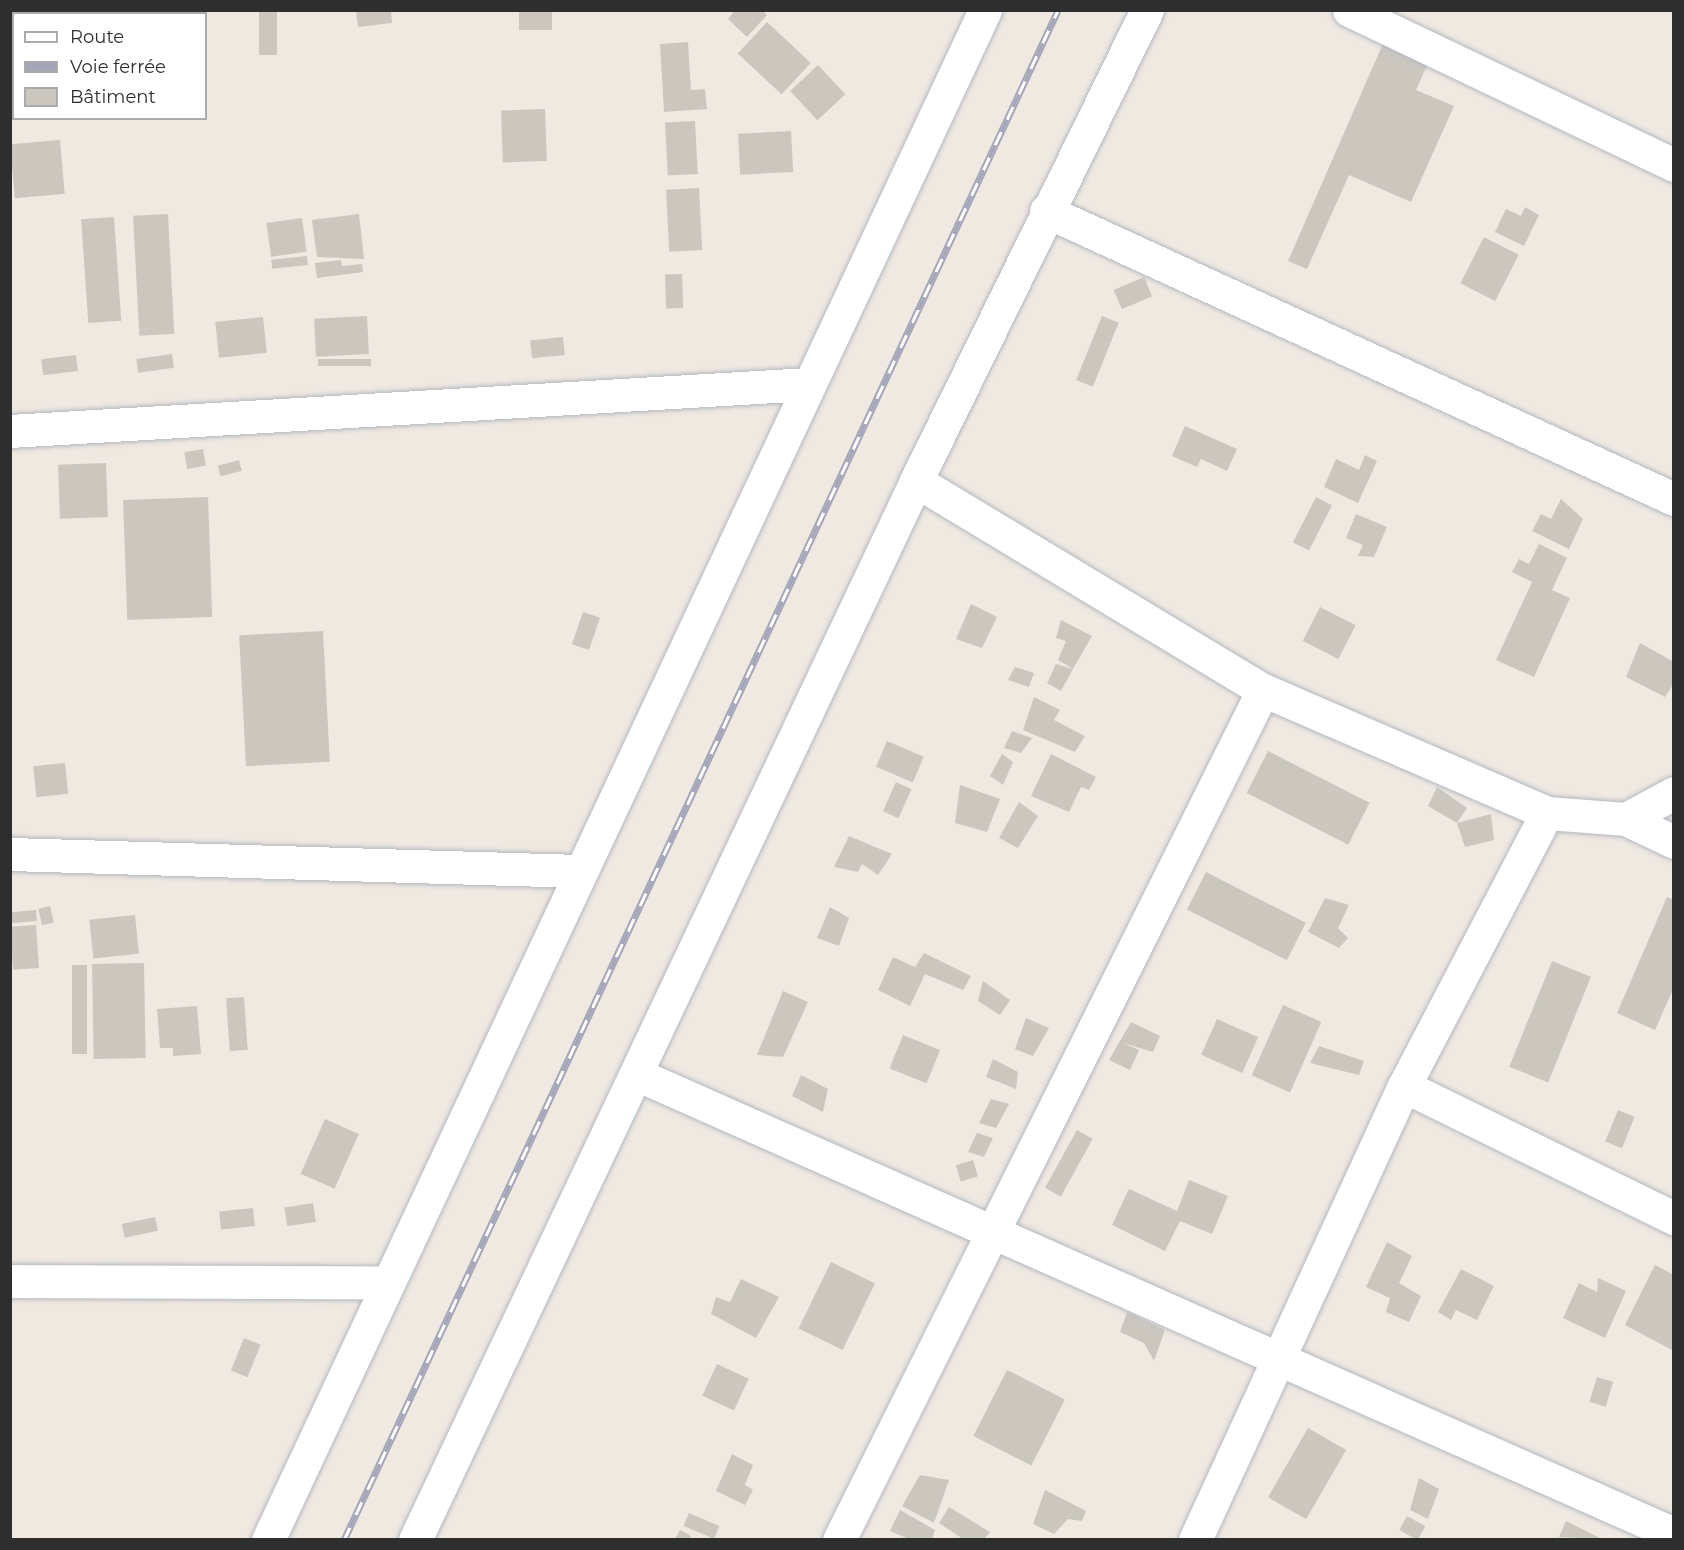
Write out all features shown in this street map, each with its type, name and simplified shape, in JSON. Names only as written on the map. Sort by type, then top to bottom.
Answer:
[{"type":"street","points":[[268,1539],[985,10]]},
{"type":"street","points":[[415,1539],[916,481],[1046,211],[1147,10]]},
{"type":"street","points":[[1349,10],[1674,165]]},
{"type":"street","points":[[1046,211],[1674,499]]},
{"type":"street","points":[[10,431],[810,384]]},
{"type":"street","points":[[916,481],[1263,690],[1547,813],[1626,819],[1674,842]]},
{"type":"street","points":[[839,1539],[992,1227],[1263,690]]},
{"type":"street","points":[[1626,819],[1674,793]]},
{"type":"street","points":[[1195,1539],[1404,1086],[1547,813]]},
{"type":"street","points":[[10,854],[581,871]]},
{"type":"street","points":[[636,1074],[992,1227],[1674,1534]]},
{"type":"street","points":[[1404,1086],[1674,1218]]},
{"type":"street","points":[[10,1281],[388,1282]]},
{"type":"building","points":[[120,10],[152,10],[152,12],[120,12]]},
{"type":"building","points":[[259,10],[277,10],[277,55],[259,55]]},
{"type":"building","points":[[356,10],[391,10],[392,23],[358,27]]},
{"type":"building","points":[[519,10],[552,10],[552,30],[519,30]]},
{"type":"building","points":[[735,10],[762,10],[767,15],[747,37],[728,19]]},
{"type":"building","points":[[10,22],[12,22],[12,60],[10,60]]},
{"type":"building","points":[[767,22],[811,63],[782,94],[738,53]]},
{"type":"building","points":[[1385,39],[1430,59],[1416,90],[1454,106],[1411,202],[1349,175],[1307,269],[1288,261]]},
{"type":"building","points":[[688,42],[691,90],[705,89],[707,109],[664,112],[660,44]]},
{"type":"building","points":[[818,65],[845,94],[817,120],[790,91]]},
{"type":"building","points":[[545,109],[547,161],[503,163],[501,111]]},
{"type":"building","points":[[695,121],[698,174],[668,175],[665,123]]},
{"type":"building","points":[[791,131],[793,172],[740,175],[738,134]]},
{"type":"building","points":[[60,140],[65,194],[15,198],[10,144]]},
{"type":"building","points":[[699,188],[702,250],[669,252],[666,190]]},
{"type":"building","points":[[1525,207],[1539,215],[1524,246],[1495,232],[1506,209],[1521,216]]},
{"type":"building","points":[[168,214],[174,334],[139,336],[133,216]]},
{"type":"building","points":[[359,214],[364,259],[317,257],[312,220]]},
{"type":"building","points":[[114,217],[121,321],[88,323],[81,219]]},
{"type":"building","points":[[302,218],[307,252],[271,257],[266,223]]},
{"type":"building","points":[[1484,237],[1519,255],[1495,301],[1460,283]]},
{"type":"building","points":[[307,256],[308,265],[272,269],[271,260]]},
{"type":"building","points":[[341,260],[342,266],[362,264],[363,272],[317,278],[315,263]]},
{"type":"building","points":[[682,274],[683,308],[666,309],[665,275]]},
{"type":"building","points":[[1144,277],[1152,296],[1122,309],[1114,290]]},
{"type":"building","points":[[367,316],[369,354],[316,357],[314,319]]},
{"type":"building","points":[[1102,316],[1119,323],[1093,387],[1076,380]]},
{"type":"building","points":[[263,317],[267,353],[219,358],[215,322]]},
{"type":"building","points":[[563,337],[565,355],[532,358],[530,340]]},
{"type":"building","points":[[172,354],[174,368],[138,373],[136,359]]},
{"type":"building","points":[[76,355],[78,371],[43,375],[41,359]]},
{"type":"building","points":[[318,359],[371,359],[371,366],[318,366]]},
{"type":"building","points":[[1185,426],[1237,449],[1227,471],[1201,459],[1197,467],[1172,456]]},
{"type":"building","points":[[203,449],[206,466],[187,469],[184,452]]},
{"type":"building","points":[[1365,455],[1377,461],[1358,503],[1324,487],[1336,459],[1359,470]]},
{"type":"building","points":[[239,460],[242,471],[221,476],[218,466]]},
{"type":"building","points":[[106,463],[108,517],[60,519],[58,465]]},
{"type":"building","points":[[208,497],[212,617],[127,620],[123,500]]},
{"type":"building","points":[[1316,497],[1332,505],[1309,551],[1293,542]]},
{"type":"building","points":[[1561,499],[1583,519],[1569,549],[1532,531],[1541,514],[1551,519]]},
{"type":"building","points":[[1356,514],[1387,527],[1374,557],[1358,556],[1363,545],[1346,538]]},
{"type":"building","points":[[1539,544],[1567,558],[1552,590],[1570,598],[1534,677],[1496,660],[1532,582],[1512,572],[1519,559],[1529,564]]},
{"type":"building","points":[[971,604],[997,617],[982,648],[956,639]]},
{"type":"building","points":[[1320,607],[1356,625],[1338,659],[1303,641]]},
{"type":"building","points":[[583,612],[600,618],[589,650],[572,644]]},
{"type":"building","points":[[1061,620],[1092,636],[1073,669],[1058,660],[1066,641],[1056,638]]},
{"type":"building","points":[[323,631],[330,762],[246,766],[239,635]]},
{"type":"building","points":[[1640,643],[1674,662],[1674,683],[1665,697],[1626,677]]},
{"type":"building","points":[[1056,664],[1073,669],[1061,691],[1047,683]]},
{"type":"building","points":[[1015,667],[1034,673],[1029,687],[1008,680]]},
{"type":"building","points":[[1034,697],[1060,710],[1054,720],[1085,736],[1075,752],[1023,730]]},
{"type":"building","points":[[1012,731],[1032,738],[1021,753],[1004,748]]},
{"type":"building","points":[[887,741],[924,757],[913,782],[876,767]]},
{"type":"building","points":[[1268,751],[1370,803],[1348,845],[1247,793]]},
{"type":"building","points":[[1002,754],[1013,762],[1003,785],[990,776]]},
{"type":"building","points":[[1051,754],[1096,777],[1089,790],[1081,787],[1069,812],[1031,796]]},
{"type":"building","points":[[65,763],[68,794],[36,797],[33,766]]},
{"type":"building","points":[[896,782],[912,789],[899,818],[883,811]]},
{"type":"building","points":[[960,785],[1000,799],[987,832],[955,823]]},
{"type":"building","points":[[1437,787],[1467,808],[1457,823],[1428,806]]},
{"type":"building","points":[[1019,802],[1038,816],[1018,848],[999,838]]},
{"type":"building","points":[[1491,814],[1494,840],[1465,847],[1457,823]]},
{"type":"building","points":[[849,836],[892,854],[878,875],[862,864],[858,872],[834,867]]},
{"type":"building","points":[[1206,872],[1306,923],[1287,960],[1187,909]]},
{"type":"building","points":[[1667,897],[1674,900],[1674,987],[1655,1030],[1617,1013]]},
{"type":"building","points":[[1325,898],[1349,905],[1338,928],[1348,938],[1339,948],[1308,932]]},
{"type":"building","points":[[50,906],[54,923],[42,925],[38,909]]},
{"type":"building","points":[[830,907],[849,918],[839,946],[817,938]]},
{"type":"building","points":[[36,910],[37,921],[11,923],[10,912]]},
{"type":"building","points":[[135,915],[139,954],[93,959],[89,920]]},
{"type":"building","points":[[36,925],[39,968],[13,970],[10,927]]},
{"type":"building","points":[[924,953],[971,976],[963,990],[925,974],[910,1006],[878,990],[893,957],[915,967]]},
{"type":"building","points":[[1552,961],[1591,977],[1548,1082],[1509,1067]]},
{"type":"building","points":[[144,963],[146,1058],[94,1059],[92,964]]},
{"type":"building","points":[[72,965],[87,965],[87,1054],[72,1054]]},
{"type":"building","points":[[983,981],[1010,1000],[1000,1015],[978,1001]]},
{"type":"building","points":[[783,991],[808,1002],[783,1057],[757,1055]]},
{"type":"building","points":[[244,997],[248,1050],[230,1051],[226,998]]},
{"type":"building","points":[[1283,1005],[1321,1022],[1290,1092],[1252,1075]]},
{"type":"building","points":[[197,1006],[201,1054],[173,1056],[173,1048],[160,1048],[157,1009]]},
{"type":"building","points":[[1026,1018],[1049,1028],[1033,1056],[1015,1049]]},
{"type":"building","points":[[1217,1019],[1258,1037],[1242,1073],[1201,1055]]},
{"type":"building","points":[[1131,1022],[1160,1036],[1153,1052],[1123,1043],[1139,1050],[1130,1070],[1109,1060]]},
{"type":"building","points":[[903,1035],[940,1050],[927,1083],[890,1068]]},
{"type":"building","points":[[1319,1046],[1364,1061],[1359,1075],[1310,1063]]},
{"type":"building","points":[[993,1059],[1018,1072],[1016,1089],[986,1077]]},
{"type":"building","points":[[801,1075],[828,1089],[823,1112],[792,1096]]},
{"type":"building","points":[[991,1099],[1009,1104],[996,1128],[979,1123]]},
{"type":"building","points":[[1618,1110],[1635,1117],[1622,1148],[1605,1142]]},
{"type":"building","points":[[325,1119],[359,1134],[334,1189],[301,1174]]},
{"type":"building","points":[[1077,1130],[1093,1139],[1061,1196],[1045,1188]]},
{"type":"building","points":[[977,1133],[993,1138],[984,1157],[968,1152]]},
{"type":"building","points":[[973,1160],[978,1176],[961,1182],[956,1165]]},
{"type":"building","points":[[1189,1180],[1228,1196],[1212,1234],[1180,1221],[1165,1251],[1112,1225],[1129,1189],[1177,1211]]},
{"type":"building","points":[[313,1203],[316,1222],[287,1226],[284,1208]]},
{"type":"building","points":[[253,1208],[255,1226],[221,1229],[219,1212]]},
{"type":"building","points":[[155,1217],[158,1231],[125,1238],[122,1224]]},
{"type":"building","points":[[1387,1242],[1412,1256],[1399,1283],[1421,1296],[1409,1322],[1386,1312],[1390,1298],[1366,1287]]},
{"type":"building","points":[[831,1262],[875,1283],[843,1350],[799,1329]]},
{"type":"building","points":[[1655,1265],[1674,1275],[1674,1351],[1625,1325]]},
{"type":"building","points":[[1461,1269],[1494,1286],[1477,1320],[1456,1310],[1451,1320],[1438,1312]]},
{"type":"building","points":[[1598,1278],[1626,1291],[1605,1338],[1563,1318],[1579,1283],[1597,1292]]},
{"type":"building","points":[[741,1279],[779,1297],[756,1338],[711,1314],[716,1297],[730,1302]]},
{"type":"building","points":[[1127,1312],[1165,1330],[1154,1361],[1144,1343],[1120,1332]]},
{"type":"building","points":[[244,1338],[261,1345],[248,1377],[231,1370]]},
{"type":"building","points":[[717,1364],[749,1379],[734,1411],[702,1396]]},
{"type":"building","points":[[1007,1370],[1065,1400],[1031,1465],[973,1436]]},
{"type":"building","points":[[1597,1377],[1613,1382],[1606,1407],[1589,1402]]},
{"type":"building","points":[[1308,1428],[1346,1450],[1306,1519],[1268,1497]]},
{"type":"building","points":[[732,1454],[753,1465],[745,1485],[753,1490],[745,1505],[716,1491]]},
{"type":"building","points":[[920,1475],[949,1480],[934,1523],[902,1506]]},
{"type":"building","points":[[1419,1478],[1439,1489],[1428,1519],[1410,1510]]},
{"type":"building","points":[[1045,1490],[1086,1511],[1082,1521],[1068,1519],[1054,1534],[1033,1524]]},
{"type":"building","points":[[949,1507],[990,1532],[984,1539],[963,1539],[939,1523]]},
{"type":"building","points":[[900,1510],[935,1530],[932,1539],[909,1539],[890,1531]]},
{"type":"building","points":[[689,1513],[719,1526],[714,1539],[684,1526]]},
{"type":"building","points":[[1407,1516],[1425,1526],[1418,1540],[1399,1530]]},
{"type":"building","points":[[1566,1521],[1602,1539],[1559,1537]]},
{"type":"building","points":[[680,1530],[690,1535],[691,1539],[675,1539]]},
{"type":"railway","points":[[344,1540],[1058,10]]}]
